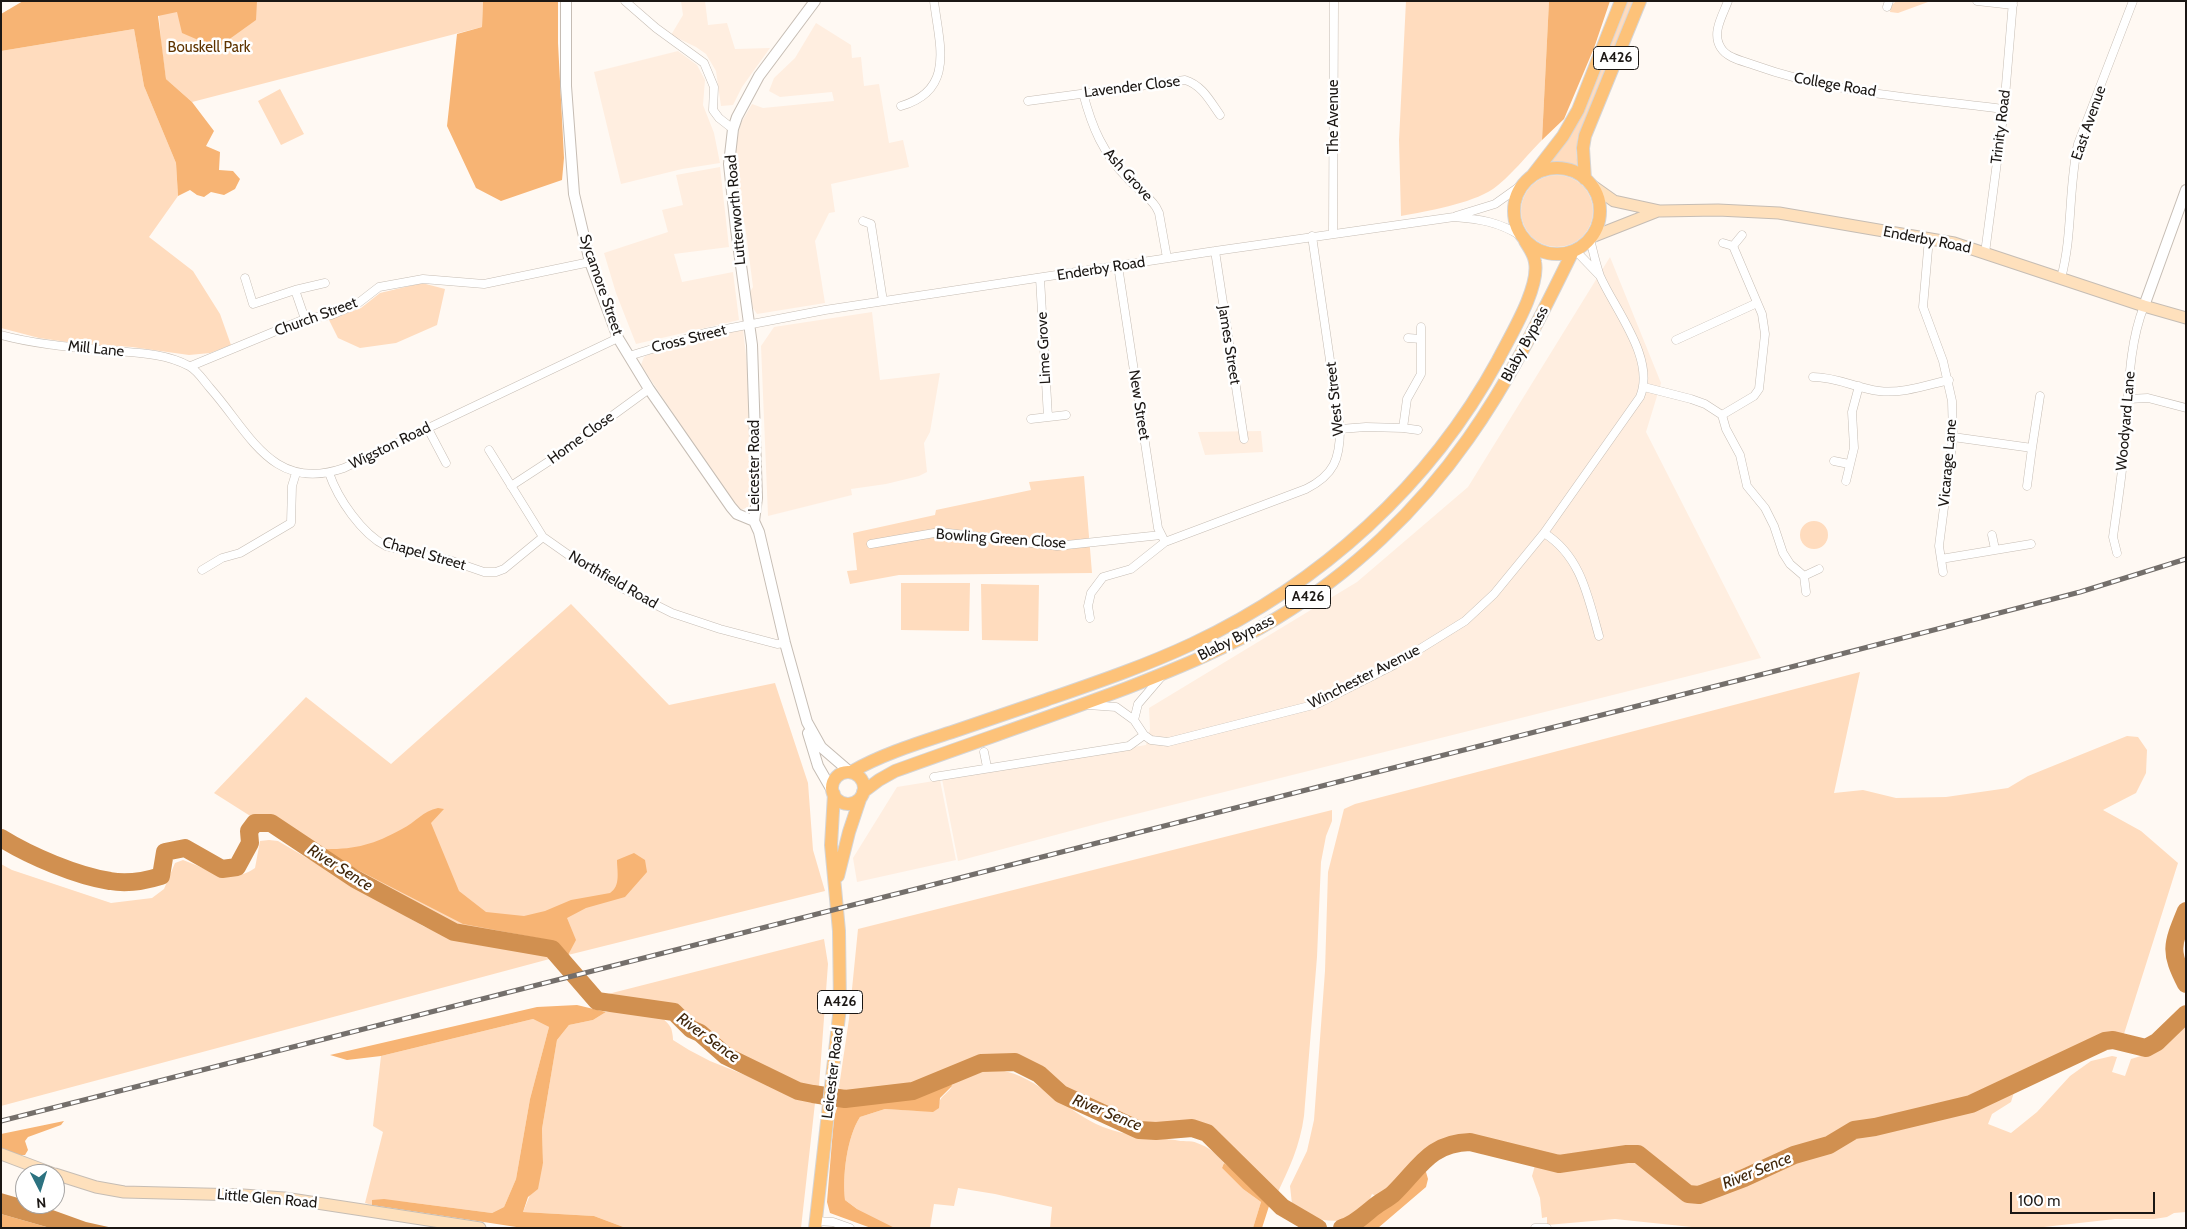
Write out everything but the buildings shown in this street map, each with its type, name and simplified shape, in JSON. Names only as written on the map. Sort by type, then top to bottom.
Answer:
[{"type":"main road","name":"A426","points":[[1527,181],[1562,136],[1578,110],[1621,1]]},
{"type":"main road","name":"A426","points":[[1587,181],[1582,148],[1584,136],[1640,1]]},
{"type":"main road","points":[[1555,168],[1571,171],[1614,201],[1660,211],[1591,238],[1574,251],[1552,254],[1536,250],[1523,239],[1515,224],[1514,212],[1516,198],[1527,181],[1541,171],[1555,168]]},
{"type":"main road","points":[[1587,181],[1597,196],[1600,211],[1598,225],[1591,238]]},
{"type":"main road","name":"Enderby Road","points":[[1660,211],[1692,209],[1758,211],[1929,238],[1985,253],[2144,306],[2186,318]]},
{"type":"main road","name":"Blaby Bypass","points":[[850,772],[918,743],[1100,681],[1191,645],[1270,602],[1316,570],[1356,537],[1402,493],[1421,472],[1472,404],[1520,318],[1534,280],[1535,261],[1523,239]]},
{"type":"main road","name":"Blaby Bypass","points":[[862,795],[879,780],[895,771],[1084,704],[1164,673],[1240,638],[1277,618],[1337,577],[1400,520],[1445,470],[1494,401],[1537,324],[1574,251]]},
{"type":"main road","points":[[850,772],[860,777],[863,782],[862,795],[855,802],[846,803],[837,798],[833,793],[833,782],[840,774],[850,772]]},
{"type":"main road","name":"Leicester Road","points":[[816,1224],[840,1007],[840,931],[830,834],[833,793]]},
{"type":"main road","name":"Leicester Road","points":[[836,888],[844,850],[862,795]]},
{"type":"main road","name":"Little Glen Road","points":[[1,1154],[28,1164]]},
{"type":"main road","name":"Little Glen Road","points":[[65,1177],[96,1187],[124,1192],[243,1194],[284,1198],[480,1228]]},
{"type":"street","name":"Sycamore Street","points":[[566,1],[566,86],[574,186],[590,262],[618,338],[649,389],[737,514],[754,521]]},
{"type":"street","points":[[625,1],[656,28],[704,63],[714,87],[713,110],[719,118],[733,129]]},
{"type":"street","name":"Lutterworth Road","points":[[744,294],[730,164],[733,129],[737,117],[759,76],[815,1]]},
{"type":"street","points":[[901,106],[914,102],[929,91],[938,78],[941,53],[934,1]]},
{"type":"street","name":"The Avenue","points":[[1333,233],[1334,1]]},
{"type":"street","name":"College Road","points":[[1728,1],[1718,28],[1717,38],[1723,51],[1741,60],[1778,74],[1820,85],[2004,109]]},
{"type":"street","points":[[1977,1],[2013,3]]},
{"type":"street","name":"East Avenue","points":[[2061,278],[2074,162],[2078,144],[2133,1]]},
{"type":"street","name":"Trinity Road","points":[[1985,253],[2004,109],[2013,3]]},
{"type":"street","name":"Lavender Close","points":[[1028,101],[1185,80],[1194,83],[1203,91],[1220,114]]},
{"type":"street","name":"Ash Grove","points":[[1083,93],[1090,122],[1106,152],[1124,174],[1156,206],[1167,258]]},
{"type":"street","name":"Enderby Road","points":[[750,324],[883,301],[1312,236],[1454,217],[1495,204],[1527,181]]},
{"type":"street","points":[[2144,306],[2186,190]]},
{"type":"street","name":"Enderby Road","points":[[1454,217],[1492,222],[1508,228],[1523,239]]},
{"type":"street","points":[[863,221],[871,224],[883,301]]},
{"type":"street","points":[[1733,246],[1742,235]]},
{"type":"street","name":"West Street","points":[[1163,538],[1314,485],[1334,466],[1340,451],[1340,428],[1312,236]]},
{"type":"street","points":[[1591,238],[1600,274],[1632,336],[1644,369],[1644,388],[1691,399],[1705,404],[1722,415],[1740,455],[1748,486],[1768,515],[1783,553],[1790,564],[1804,576],[1806,592]]},
{"type":"street","name":"Vicarage Lane","points":[[1929,238],[1923,307],[1949,380],[1952,401],[1953,437],[1939,546],[1943,572]]},
{"type":"street","points":[[1722,243],[1733,246]]},
{"type":"street","points":[[1722,415],[1754,396],[1759,389],[1766,334],[1757,303],[1733,246]]},
{"type":"street","name":"James Street","points":[[1215,251],[1244,439]]},
{"type":"street","points":[[1574,251],[1600,274]]},
{"type":"street","name":"Church Street","points":[[191,366],[305,319],[330,315],[357,304],[379,287],[423,279],[484,284],[590,262]]},
{"type":"street","name":"New Street","points":[[1118,266],[1158,528],[1163,538]]},
{"type":"street","points":[[245,278],[253,304],[295,290],[325,283]]},
{"type":"street","name":"Lime Grove","points":[[1040,278],[1048,417]]},
{"type":"street","points":[[295,290],[305,319]]},
{"type":"street","name":"Leicester Road","points":[[744,294],[752,345],[757,511],[754,521],[759,532],[814,755],[833,793]]},
{"type":"street","points":[[1676,340],[1757,303]]},
{"type":"street","name":"Woodyard Lane","points":[[2117,553],[2114,537],[2128,398],[2136,329],[2144,306]]},
{"type":"street","name":"Cross Street","points":[[629,356],[687,338],[750,324]]},
{"type":"street","points":[[1403,428],[1407,399],[1421,374],[1421,327]]},
{"type":"street","name":"Mill Lane","points":[[1,335],[74,348],[156,355],[191,366]]},
{"type":"street","name":"Wigston Road","points":[[191,366],[261,452],[271,460],[296,473],[316,476],[344,468],[618,338]]},
{"type":"street","points":[[1408,338],[1421,339]]},
{"type":"street","points":[[1813,377],[1834,378],[1879,391],[1898,391],[1949,380]]},
{"type":"street","points":[[1846,481],[1854,448],[1852,412],[1859,386]]},
{"type":"street","name":"Winchester Avenue","points":[[1144,735],[1151,740],[1168,742],[1317,704],[1394,665],[1465,621],[1494,594],[1544,533],[1640,397],[1644,388]]},
{"type":"street","name":"Home Close","points":[[511,486],[649,389]]},
{"type":"street","points":[[2027,486],[2040,396]]},
{"type":"street","points":[[2128,398],[2148,398],[2186,408]]},
{"type":"street","points":[[1031,419],[1066,415]]},
{"type":"street","points":[[427,427],[446,462]]},
{"type":"street","points":[[1340,428],[1366,427],[1418,430]]},
{"type":"street","points":[[1953,437],[2032,448]]},
{"type":"street","name":"Northfield Road","points":[[489,450],[543,538],[622,588],[672,613],[720,629],[777,644],[785,642]]},
{"type":"street","points":[[1834,461],[1849,464]]},
{"type":"street","points":[[202,570],[222,558],[240,553],[291,523],[292,486],[296,473]]},
{"type":"street","name":"Chapel Street","points":[[329,473],[334,487],[362,528],[378,542],[386,546],[452,561],[484,572],[492,572],[504,569],[543,538]]},
{"type":"street","name":"Bowling Green Close","points":[[871,544],[940,532],[1057,546],[1163,538]]},
{"type":"street","points":[[1544,533],[1565,550],[1577,567],[1584,584],[1598,636]]},
{"type":"street","points":[[1992,534],[1995,550]]},
{"type":"street","points":[[2103,538],[2114,537]]},
{"type":"street","points":[[1090,618],[1088,606],[1091,593],[1103,577],[1131,569],[1163,538]]},
{"type":"street","points":[[1941,559],[2031,544]]},
{"type":"street","points":[[1804,576],[1819,569]]},
{"type":"street","points":[[1134,720],[1138,704],[1164,673]]},
{"type":"street","points":[[934,777],[987,767],[1129,746],[1144,735],[1134,720],[1116,708],[1084,704]]},
{"type":"street","name":"Leicester Road","points":[[807,722],[821,747],[850,772]]},
{"type":"street","points":[[984,752],[987,767]]},
{"type":"street","points":[[816,1224],[833,1222],[850,1228]]},
{"type":"street","points":[[1535,1228],[1547,1228]]},
{"type":"shaded area","points":[[23,1],[257,1],[256,20],[217,48],[182,33],[177,12],[158,16],[166,79],[192,102],[214,131],[206,146],[220,152],[219,170],[233,171],[240,179],[235,189],[224,195],[211,192],[204,197],[190,190],[178,196],[176,163],[144,86],[134,29],[1,51],[1,14]]},
{"type":"shaded area","points":[[483,1],[558,1],[558,43],[564,158],[562,180],[501,201],[476,188],[447,126],[457,34],[482,27]]},
{"type":"shaded area","points":[[681,1],[705,1],[708,25],[727,23],[735,49],[770,48],[742,87],[733,105],[721,106],[716,71],[706,54],[671,35],[683,15]]},
{"type":"shaded area","points":[[1549,1],[1610,1],[1594,48],[1564,119],[1542,140]]},
{"type":"shaded area","points":[[816,23],[851,45],[852,58],[861,57],[864,86],[879,84],[889,143],[903,140],[909,167],[831,184],[835,212],[829,213],[815,241],[825,303],[757,314],[753,308],[750,292],[753,287],[745,225],[739,217],[736,184],[736,143],[741,123],[752,104],[763,108],[834,101],[832,92],[780,97],[769,91],[774,78],[795,58]]},
{"type":"shaded area","points":[[678,51],[697,65],[705,80],[703,105],[714,133],[720,163],[682,169],[621,184],[594,72]]},
{"type":"shaded area","points":[[720,167],[729,247],[674,254],[682,282],[733,272],[739,320],[636,344],[616,293],[604,253],[668,232],[662,210],[683,205],[676,175]]},
{"type":"shaded area","points":[[1610,257],[1661,383],[1646,432],[1761,658],[1104,822],[958,861],[942,779],[1146,745],[1150,729],[1149,708],[1357,582],[1468,487]]},
{"type":"shaded area","points":[[872,312],[880,380],[940,373],[930,432],[924,443],[927,472],[919,476],[886,484],[851,489],[852,495],[768,516],[761,346],[774,327]]},
{"type":"shaded area","points":[[743,329],[748,374],[750,499],[748,507],[741,510],[734,504],[641,365],[644,357],[658,349],[723,331]]},
{"type":"shaded area","points":[[1261,431],[1263,452],[1205,455],[1198,432]]},
{"type":"shaded area","points":[[940,780],[956,860],[857,882],[853,858],[897,787]]},
{"type":"shaded area","points":[[433,809],[444,809],[431,823],[459,891],[486,912],[524,916],[545,911],[571,900],[610,893],[617,882],[617,860],[634,853],[645,860],[647,872],[625,897],[586,908],[567,918],[576,940],[568,955],[559,944],[543,939],[463,924],[317,849],[352,848],[371,843],[402,829]]},
{"type":"shaded area","points":[[577,1005],[606,1012],[593,1020],[569,1025],[557,1040],[542,1129],[543,1163],[538,1189],[528,1197],[523,1212],[594,1216],[626,1228],[523,1228],[372,1205],[372,1200],[384,1199],[492,1213],[504,1207],[516,1179],[530,1099],[549,1027],[533,1019],[381,1056],[347,1060],[330,1055],[537,1007]]},
{"type":"shaded area","points":[[951,1083],[952,1086],[940,1098],[939,1108],[933,1112],[885,1109],[860,1117],[852,1135],[846,1157],[845,1200],[857,1209],[895,1228],[871,1228],[830,1213],[827,1202],[834,1117],[838,1105],[901,1099]]},
{"type":"shaded area","points":[[64,1121],[61,1125],[28,1137],[25,1141],[28,1150],[25,1155],[1,1149],[1,1134]]},
{"type":"shaded area","points":[[1224,1163],[1264,1194],[1270,1203],[1262,1228],[1253,1228],[1261,1202],[1243,1189],[1222,1168]]},
{"type":"shaded area","points":[[1421,1171],[1426,1172],[1428,1179],[1426,1187],[1378,1228],[1355,1228],[1402,1194]]},
{"type":"shaded area","points":[[1,1193],[15,1197],[15,1214],[64,1214],[86,1222],[113,1228],[50,1228],[1,1214]]},
{"type":"shaded area","points":[[1,1214],[50,1228],[1,1228]]},
{"type":"green space","name":"Bouskell Park","points":[[158,1],[483,1],[482,27],[192,102],[166,79]]},
{"type":"green space","points":[[1406,1],[1549,1],[1542,140],[1505,179],[1484,194],[1448,206],[1401,216],[1399,140]]},
{"type":"green space","points":[[1627,1],[1633,1],[1578,136],[1576,151],[1578,168],[1563,164],[1550,164],[1549,162],[1602,63]]},
{"type":"green space","points":[[1896,1],[1928,2],[1898,13],[1890,12],[1891,6]]},
{"type":"green space","points":[[134,29],[144,86],[176,163],[178,196],[149,237],[193,271],[220,314],[231,345],[210,353],[189,355],[132,347],[82,344],[39,338],[1,328],[1,51]]},
{"type":"green space","points":[[280,89],[304,134],[281,145],[258,101]]},
{"type":"green space","points":[[1557,175],[1577,181],[1587,191],[1593,211],[1587,231],[1577,241],[1557,247],[1537,241],[1527,231],[1521,211],[1527,191],[1537,181]]},
{"type":"green space","points":[[422,283],[445,289],[437,325],[396,343],[360,348],[338,338],[329,320],[361,308],[380,293]]},
{"type":"green space","points":[[1084,476],[1092,573],[899,575],[850,584],[847,571],[857,570],[853,533],[935,515],[936,510],[1031,490],[1029,482]]},
{"type":"green space","points":[[1814,521],[1824,525],[1828,535],[1824,545],[1814,549],[1804,545],[1800,535],[1804,525]]},
{"type":"green space","points":[[901,583],[970,583],[969,631],[901,630]]},
{"type":"green space","points":[[981,584],[1039,585],[1038,641],[982,640]]},
{"type":"green space","points":[[571,604],[669,705],[775,683],[808,783],[813,850],[825,891],[568,955],[540,944],[469,934],[401,902],[315,857],[214,793],[306,697],[391,764]]},
{"type":"green space","points":[[1860,672],[1834,793],[1863,790],[1896,798],[1946,797],[2008,788],[2028,776],[2127,736],[2138,737],[2147,750],[2146,773],[2136,793],[2103,810],[2141,831],[2178,863],[2123,1037],[2104,1038],[2019,1076],[2011,1102],[1992,1114],[1988,1124],[2011,1133],[2037,1112],[2070,1076],[2091,1061],[2112,1056],[2117,1057],[2112,1072],[2125,1076],[2131,1059],[2151,1053],[2186,1026],[2186,1212],[2174,1213],[2167,1217],[2154,1219],[2115,1219],[2035,1228],[1701,1228],[1615,1219],[1547,1225],[1547,1217],[1542,1218],[1540,1198],[1532,1176],[1539,1151],[1531,1149],[1525,1153],[1474,1136],[1452,1139],[1424,1152],[1393,1189],[1380,1198],[1372,1194],[1358,1214],[1348,1219],[1336,1221],[1313,1217],[1302,1212],[1292,1204],[1290,1186],[1307,1151],[1314,1120],[1325,971],[1328,872],[1344,809],[1355,804]]},
{"type":"green space","points":[[1332,810],[1332,821],[1326,836],[1321,862],[1317,957],[1304,1116],[1290,1167],[1276,1196],[1249,1167],[1206,1129],[1179,1123],[1138,1127],[1100,1107],[1067,1094],[1031,1067],[1010,1059],[981,1059],[954,1068],[910,1090],[844,1097],[839,1087],[849,1019],[858,929]]},
{"type":"green space","points":[[260,841],[278,841],[423,926],[461,942],[506,949],[537,951],[557,957],[1,1106],[1,864],[12,870],[111,903],[152,898],[164,889],[175,863],[183,860],[228,876],[246,873],[255,868]]},
{"type":"green space","points":[[824,939],[828,964],[819,1086],[816,1089],[805,1089],[791,1080],[713,1047],[700,1037],[683,1016],[671,1007],[620,1002],[608,994]]},
{"type":"green space","points":[[606,1012],[642,1012],[659,1016],[671,1028],[673,1040],[689,1050],[710,1061],[815,1103],[801,1228],[626,1228],[594,1216],[523,1212],[543,1163],[542,1129],[557,1040],[569,1025],[593,1020]]},
{"type":"green space","points":[[533,1019],[549,1027],[530,1099],[516,1179],[504,1207],[492,1213],[407,1202],[372,1200],[372,1205],[365,1203],[383,1132],[373,1126],[381,1056]]},
{"type":"green space","points":[[1000,1070],[1014,1074],[1040,1087],[1077,1113],[1103,1127],[1130,1134],[1192,1142],[1209,1149],[1224,1163],[1222,1168],[1243,1189],[1261,1202],[1253,1228],[1050,1228],[1052,1207],[958,1188],[954,1206],[934,1204],[930,1228],[895,1228],[857,1209],[845,1200],[846,1157],[852,1135],[860,1117],[885,1109],[919,1111],[939,1103],[941,1098],[951,1088],[951,1083],[985,1071]]},
{"type":"waterway","name":"River Sence","points":[[1,838],[26,852],[83,875],[116,882],[129,882],[161,876],[165,852],[185,848],[222,869],[237,867],[250,843],[249,831],[255,823],[271,823],[355,879],[454,932],[552,949],[597,1001],[674,1012],[691,1029],[700,1033],[726,1056],[798,1091],[845,1099],[913,1091],[981,1063],[1015,1062],[1039,1074],[1061,1094],[1139,1130],[1156,1131],[1192,1128],[1207,1133],[1282,1207],[1318,1228]]},
{"type":"waterway","name":"River Sence","points":[[2186,911],[2175,940],[2174,948],[2177,963],[2186,984]]},
{"type":"waterway","name":"River Sence","points":[[1342,1228],[1355,1222],[1393,1194],[1434,1152],[1456,1143],[1470,1142],[1559,1164],[1638,1154],[1688,1194],[1699,1195],[1744,1178],[1794,1155],[1829,1145],[1854,1130],[1875,1127],[1971,1104],[2105,1041],[2113,1040],[2146,1048],[2157,1042],[2186,1014]]},
{"type":"railway","points":[[1,1121],[1791,667],[2080,592],[2186,559]]}]
